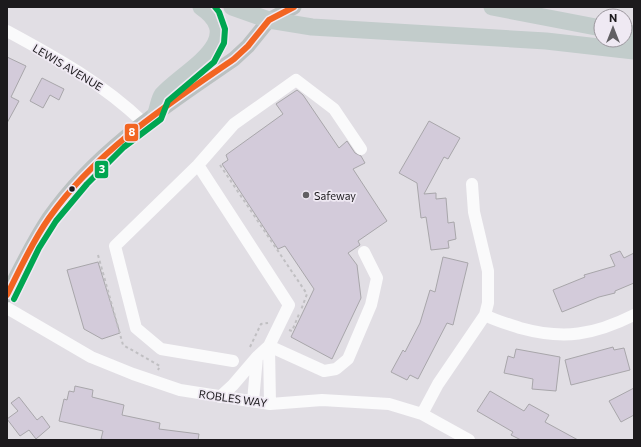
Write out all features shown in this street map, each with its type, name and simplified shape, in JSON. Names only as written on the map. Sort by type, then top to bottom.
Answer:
[{"type":"highway","points":[[150,118],[161,96],[207,57],[216,41],[217,29],[212,15],[201,7]]},
{"type":"highway","points":[[232,7],[270,13],[312,27],[546,41],[634,51]]},
{"type":"highway","points":[[492,7],[593,26]]},
{"type":"main road","points":[[7,295],[32,244],[50,216],[81,179],[119,141],[234,59],[248,46],[270,13],[294,7]]},
{"type":"street","name":"LEWIS AVENUE","points":[[7,31],[76,69],[125,104],[150,118]]},
{"type":"street","points":[[233,361],[162,349],[136,328],[115,246],[198,165],[234,124],[296,80],[334,109],[361,149]]},
{"type":"street","points":[[198,165],[289,305],[269,346],[220,397]]},
{"type":"street","points":[[422,414],[438,384],[485,315],[488,303],[488,271],[476,218],[472,184]]},
{"type":"street","points":[[269,346],[324,371],[336,369],[348,358],[371,305],[377,278],[364,252]]},
{"type":"street","name":"ROBLES WAY","points":[[7,308],[91,357],[133,374],[180,390],[270,404],[322,400],[389,404],[422,414],[470,440]]},
{"type":"street","points":[[485,315],[495,321],[542,334],[568,335],[603,329],[633,317]]},
{"type":"street","points":[[269,346],[270,404]]},
{"type":"street","points":[[253,401],[257,357]]},
{"type":"building","points":[[7,57],[26,66],[11,97],[19,101],[7,123]]},
{"type":"building","points":[[42,78],[64,89],[59,100],[50,95],[43,108],[30,101]]},
{"type":"building","name":"Safeway","points":[[297,90],[303,95],[339,148],[347,141],[355,153],[361,156],[365,163],[353,169],[387,221],[358,241],[360,245],[348,253],[357,265],[361,298],[332,359],[291,337],[314,289],[285,246],[278,249],[222,164],[228,160],[226,155],[283,114],[276,104]]},
{"type":"building","points":[[429,121],[460,138],[448,159],[444,157],[424,194],[436,193],[436,199],[446,198],[448,223],[454,222],[456,239],[448,241],[449,248],[431,250],[426,217],[421,218],[417,183],[399,173]]},
{"type":"building","points":[[620,251],[624,258],[634,253],[634,283],[615,291],[615,293],[599,297],[562,312],[553,290],[585,277],[584,275],[615,266],[610,255]]},
{"type":"building","points":[[443,257],[468,263],[453,325],[447,323],[418,379],[410,375],[407,380],[391,372],[403,350],[405,352],[420,323],[430,290],[435,292]]},
{"type":"building","points":[[98,262],[120,333],[102,339],[84,329],[67,270]]},
{"type":"building","points":[[613,347],[614,350],[624,348],[630,370],[571,385],[565,360]]},
{"type":"building","points":[[516,349],[560,357],[556,391],[532,389],[533,379],[504,373],[508,356],[514,358]]},
{"type":"building","points":[[75,386],[93,390],[92,397],[124,405],[122,415],[160,423],[159,429],[199,434],[198,440],[107,440],[101,439],[103,431],[59,421],[64,399],[67,400],[69,391],[74,392]]},
{"type":"building","points":[[634,388],[634,415],[621,422],[609,401]]},
{"type":"building","points":[[490,391],[524,411],[529,404],[549,415],[545,422],[578,440],[521,440],[511,435],[513,432],[477,411]]},
{"type":"building","points":[[19,397],[37,420],[42,416],[50,427],[36,439],[29,430],[20,436],[7,419],[18,411],[11,403]]},
{"type":"transit line","name":"3","points":[[14,299],[39,248],[56,221],[87,184],[124,147],[161,119],[168,101],[214,62],[224,43],[225,29],[219,12],[215,7]]},
{"type":"transit line","name":"8","points":[[7,295],[37,236],[68,194],[89,171],[134,130],[234,59],[248,46],[269,20],[294,7]]},
{"type":"place","name":"Safeway","points":[[306,195]]}]
